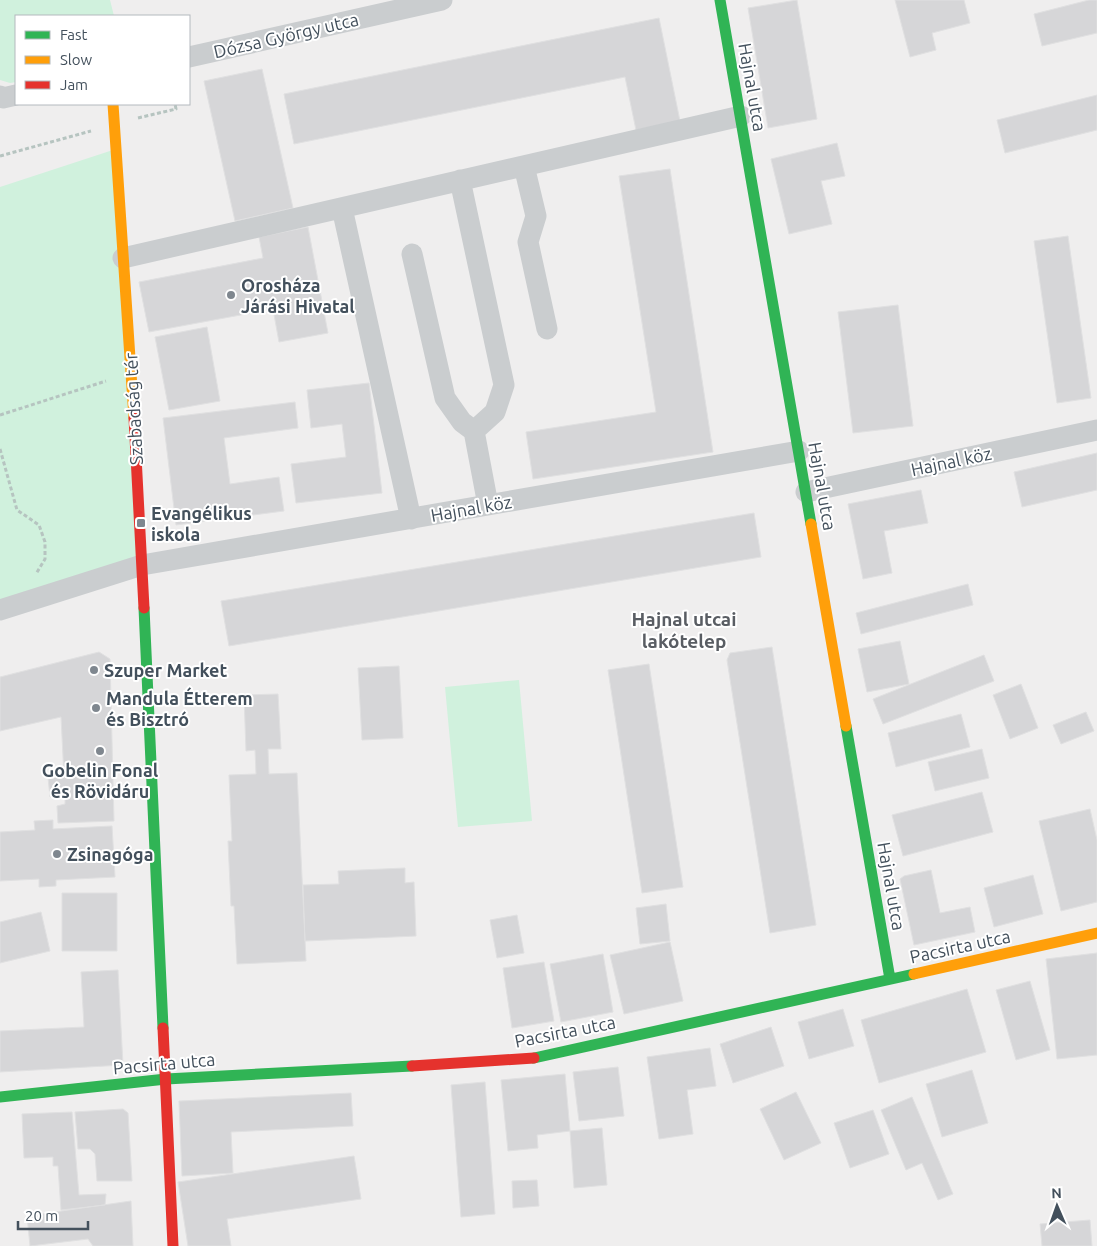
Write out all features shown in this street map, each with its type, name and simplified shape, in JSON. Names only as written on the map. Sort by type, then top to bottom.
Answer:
[{"type":"street","name":"Dózsa György utca","points":[[190,57],[442,0]]},
{"type":"street","name":"Hajnal utca","points":[[720,0],[890,979]]},
{"type":"street","points":[[0,96],[3,98],[15,95]]},
{"type":"street","name":"Szabadság tér","points":[[113,105],[142,565],[173,1246]]},
{"type":"street","points":[[123,258],[740,116]]},
{"type":"street","points":[[524,166],[536,216],[528,242],[547,328]]},
{"type":"street","points":[[460,180],[504,385],[495,412],[474,431]]},
{"type":"street","points":[[342,208],[411,519]]},
{"type":"street","points":[[412,254],[445,398],[462,422],[474,431],[488,506]]},
{"type":"street","name":"Hajnal köz","points":[[806,492],[1097,430]]},
{"type":"street","name":"Hajnal köz","points":[[142,565],[799,451]]},
{"type":"street","points":[[0,610],[142,565]]},
{"type":"street","name":"Pacsirta utca","points":[[0,1097],[166,1079],[530,1059],[1097,933]]},
{"type":"path","points":[[0,156],[176,109],[175,105]]},
{"type":"path","points":[[0,415],[131,373]]},
{"type":"path","points":[[0,449],[17,510],[39,525],[45,542],[45,559],[36,575]]},
{"type":"green space","points":[[0,0],[110,0],[114,15],[15,15],[15,82],[10,83],[0,80]]},
{"type":"green space","points":[[116,149],[142,565],[0,610],[0,187]]},
{"type":"green space","points":[[519,680],[532,821],[458,827],[445,687]]},
{"type":"building","points":[[797,0],[817,119],[768,128],[748,8]]},
{"type":"building","points":[[895,0],[964,0],[970,23],[932,33],[936,50],[910,57]]},
{"type":"building","points":[[1089,0],[1097,0],[1097,33],[1042,46],[1034,14]]},
{"type":"building","points":[[659,18],[680,121],[636,130],[625,77],[294,144],[284,94]]},
{"type":"building","points":[[262,69],[293,208],[235,221],[204,81]]},
{"type":"building","points":[[1097,95],[1097,130],[1005,153],[997,120]]},
{"type":"building","points":[[837,143],[845,176],[821,181],[832,224],[789,234],[771,159]]},
{"type":"building","points":[[670,169],[713,452],[533,479],[526,432],[656,412],[619,176]]},
{"type":"building","name":"Orosháza Járási Hivatal","points":[[308,227],[328,333],[279,342],[273,309],[149,332],[139,282],[263,258],[259,237]]},
{"type":"building","points":[[1068,236],[1091,398],[1057,403],[1034,241]]},
{"type":"building","points":[[898,305],[913,426],[853,433],[838,312]]},
{"type":"building","points":[[207,327],[220,401],[169,410],[155,337]]},
{"type":"building","points":[[369,383],[382,493],[296,503],[291,464],[346,457],[342,424],[311,428],[307,390]]},
{"type":"building","points":[[295,402],[298,428],[224,438],[230,484],[279,477],[284,511],[176,525],[163,418]]},
{"type":"building","points":[[1097,453],[1097,490],[1022,507],[1014,472]]},
{"type":"building","points":[[921,490],[928,523],[884,531],[892,573],[863,579],[848,504]]},
{"type":"building","points":[[754,513],[761,557],[229,646],[221,601]]},
{"type":"building","points":[[968,584],[973,605],[861,634],[856,613]]},
{"type":"building","points":[[900,641],[909,684],[867,692],[858,649]]},
{"type":"building","points":[[772,647],[816,925],[770,933],[727,660],[730,653]]},
{"type":"building","points":[[99,652],[110,659],[114,821],[58,823],[57,806],[65,804],[65,796],[50,797],[48,777],[64,777],[61,717],[0,731],[0,677]]},
{"type":"building","points":[[984,655],[994,681],[883,724],[873,699]]},
{"type":"building","points":[[649,664],[683,887],[642,893],[608,670]]},
{"type":"building","points":[[399,666],[403,738],[362,740],[358,668]]},
{"type":"building","points":[[1021,684],[1038,728],[1010,739],[993,695]]},
{"type":"building","points":[[278,694],[281,749],[268,749],[269,774],[297,773],[306,961],[237,964],[234,906],[231,906],[228,841],[232,841],[229,775],[256,774],[255,750],[246,751],[244,695]]},
{"type":"building","points":[[1086,712],[1094,731],[1061,744],[1053,725]]},
{"type":"building","points":[[961,714],[970,747],[896,767],[888,733]]},
{"type":"building","points":[[982,749],[989,778],[935,791],[928,762]]},
{"type":"building","points":[[982,792],[993,832],[903,856],[892,815]]},
{"type":"building","points":[[1090,809],[1097,840],[1097,902],[1061,911],[1039,821]]},
{"type":"building","name":"Zsinagóga","points":[[53,820],[53,829],[112,826],[115,877],[56,880],[56,886],[39,887],[39,879],[0,881],[0,832],[35,830],[34,821]]},
{"type":"building","points":[[405,868],[405,883],[414,882],[416,936],[305,941],[303,885],[339,884],[338,871]]},
{"type":"building","points":[[931,870],[940,913],[970,907],[975,932],[914,945],[900,879],[904,876]]},
{"type":"building","points":[[1033,875],[1043,914],[994,927],[984,888]]},
{"type":"building","points":[[62,893],[117,893],[117,951],[62,951]]},
{"type":"building","points":[[666,904],[670,941],[640,944],[636,908]]},
{"type":"building","points":[[41,912],[50,951],[0,963],[0,922]]},
{"type":"building","points":[[517,915],[524,953],[497,958],[490,920]]},
{"type":"building","points":[[670,942],[683,1001],[624,1014],[610,955]]},
{"type":"building","points":[[1097,953],[1097,1055],[1057,1059],[1046,959]]},
{"type":"building","points":[[603,954],[613,1012],[561,1022],[550,964]]},
{"type":"building","points":[[544,962],[554,1021],[512,1028],[503,968]]},
{"type":"building","points":[[118,970],[123,1065],[0,1072],[0,1031],[84,1027],[81,972]]},
{"type":"building","points":[[1030,981],[1050,1050],[1016,1060],[996,990]]},
{"type":"building","points":[[967,989],[986,1052],[879,1083],[861,1020]]},
{"type":"building","points":[[843,1009],[854,1046],[809,1059],[798,1022]]},
{"type":"building","points":[[771,1027],[784,1066],[733,1083],[720,1044]]},
{"type":"building","points":[[710,1048],[716,1086],[687,1090],[693,1134],[659,1139],[647,1057]]},
{"type":"building","points":[[618,1067],[624,1116],[579,1121],[573,1072]]},
{"type":"building","points":[[972,1070],[988,1123],[942,1137],[926,1084]]},
{"type":"building","points":[[565,1074],[570,1131],[537,1135],[538,1148],[508,1151],[501,1080]]},
{"type":"building","points":[[485,1082],[495,1214],[461,1217],[451,1085]]},
{"type":"building","points":[[796,1092],[821,1143],[784,1160],[760,1109]]},
{"type":"building","points":[[351,1093],[353,1126],[231,1132],[233,1173],[182,1176],[179,1101]]},
{"type":"building","points":[[912,1097],[953,1194],[938,1200],[922,1163],[906,1170],[881,1110]]},
{"type":"building","points":[[123,1109],[128,1113],[132,1181],[97,1181],[95,1154],[90,1149],[78,1149],[75,1112]]},
{"type":"building","points":[[873,1110],[889,1154],[850,1168],[834,1123]]},
{"type":"building","points":[[72,1112],[79,1195],[106,1194],[105,1205],[61,1210],[58,1166],[53,1166],[53,1157],[24,1158],[22,1114]]},
{"type":"building","points":[[602,1128],[607,1185],[574,1188],[570,1131]]},
{"type":"building","points":[[354,1156],[361,1199],[227,1219],[231,1246],[188,1246],[178,1182]]},
{"type":"building","points":[[537,1180],[539,1206],[513,1208],[512,1181]]},
{"type":"building","points":[[131,1201],[133,1246],[93,1246],[88,1239],[30,1246],[27,1216]]},
{"type":"building","points":[[1090,1220],[1092,1246],[1042,1246],[1040,1224]]},
{"type":"traffic: fast","points":[[720,0],[811,524]]},
{"type":"traffic: fast","points":[[144,608],[163,1028]]},
{"type":"traffic: fast","points":[[846,726],[890,979]]},
{"type":"traffic: fast","points":[[534,1058],[914,974]]},
{"type":"traffic: fast","points":[[0,1097],[166,1079],[412,1066]]},
{"type":"traffic: slow","points":[[113,105],[134,418]]},
{"type":"traffic: slow","points":[[811,524],[846,726]]},
{"type":"traffic: slow","points":[[914,974],[1097,933]]},
{"type":"traffic: jam","points":[[134,418],[144,608]]},
{"type":"traffic: jam","points":[[163,1028],[173,1246]]},
{"type":"traffic: jam","points":[[412,1066],[534,1058]]},
{"type":"place","name":"Orosháza Járási Hivatal","points":[[231,295]]},
{"type":"place","name":"Evangélikus iskola","points":[[141,523]]},
{"type":"place","name":"Szuper Market","points":[[94,670]]},
{"type":"place","name":"Mandula Étterem és Bisztró","points":[[96,708]]},
{"type":"place","name":"Gobelin Fonal és Rövidáru","points":[[100,751]]},
{"type":"place","name":"Zsinagóga","points":[[57,854]]},
{"type":"district","name":"Hajnal utcai lakótelep","points":[[684,630]]}]
